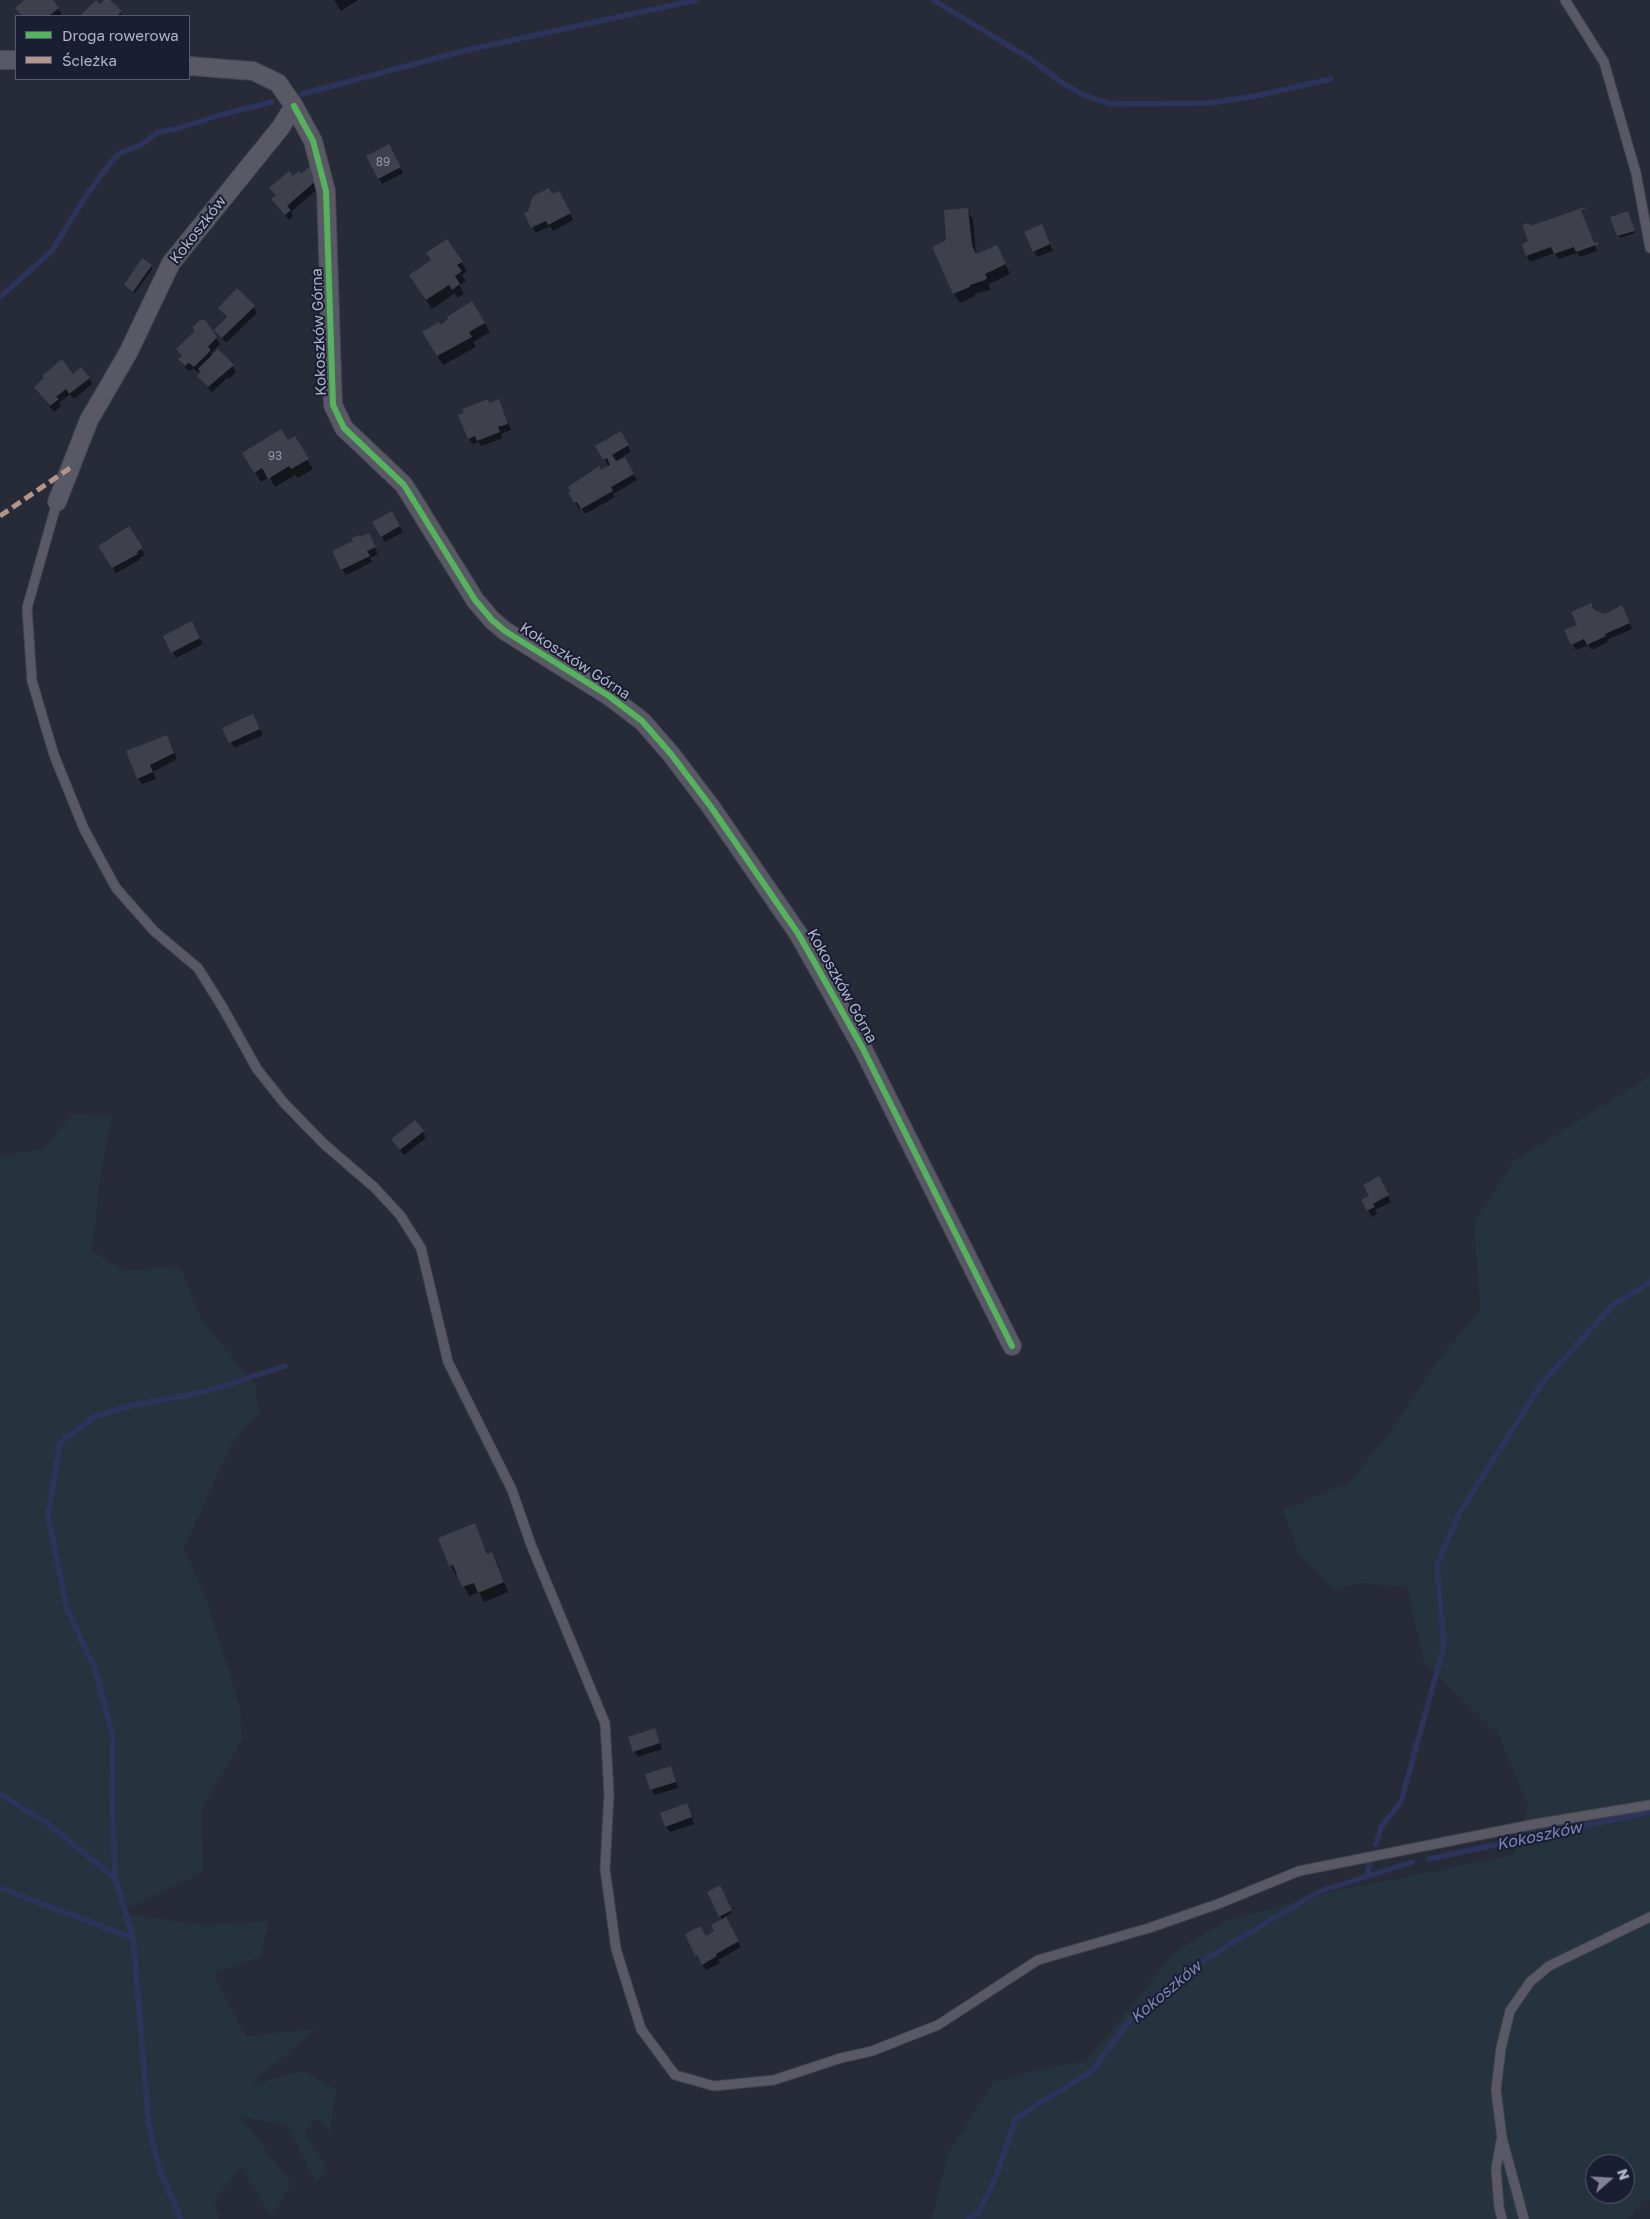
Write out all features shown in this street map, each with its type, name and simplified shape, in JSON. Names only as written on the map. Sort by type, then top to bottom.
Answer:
[{"type":"street","points":[[0,60],[15,60]]},
{"type":"street","points":[[190,66],[254,70],[278,83],[294,106]]},
{"type":"street","name":"Kokoszków","points":[[57,502],[88,420],[128,353],[172,263],[281,127],[294,106]]},
{"type":"street","name":"Kokoszków Górna","points":[[294,106],[313,141],[326,191],[334,405],[344,428],[404,485],[475,600],[492,620],[505,631],[609,696],[642,721],[672,754],[711,807],[799,935],[871,1064],[1012,1346]]},
{"type":"lane","points":[[1566,0],[1604,62],[1636,173],[1650,248]]},
{"type":"lane","points":[[57,502],[27,608],[32,680],[54,755],[84,829],[116,888],[154,930],[198,968],[257,1069],[284,1103],[324,1144],[374,1187],[400,1215],[421,1248],[448,1362],[512,1490],[531,1545],[605,1723],[609,1794],[605,1869],[616,1949],[641,2029],[675,2075],[714,2086],[774,2080],[840,2058],[872,2051],[938,2025],[1038,1960],[1149,1928],[1218,1904],[1299,1871],[1507,1829],[1650,1805]]},
{"type":"lane","points":[[1524,2219],[1502,2138],[1496,2090],[1501,2048],[1510,2011],[1530,1982],[1549,1966],[1650,1917]]},
{"type":"lane","points":[[1502,2138],[1496,2169],[1499,2207],[1502,2219]]},
{"type":"shaded area","points":[[1650,1076],[1650,2201],[1645,2199],[1627,2219],[929,2219],[932,2217],[947,2155],[994,2082],[1049,2067],[1085,2062],[1177,1950],[1227,1921],[1331,1892],[1513,1855],[1528,1806],[1499,1735],[1424,1662],[1407,1587],[1358,1583],[1334,1590],[1299,1554],[1283,1510],[1350,1482],[1390,1432],[1440,1358],[1480,1311],[1474,1223],[1514,1161]]},
{"type":"shaded area","points":[[73,1114],[113,1115],[102,1164],[92,1251],[125,1271],[180,1266],[201,1319],[255,1385],[260,1413],[232,1443],[184,1548],[206,1599],[240,1707],[242,1740],[202,1808],[203,1872],[119,1913],[205,1925],[269,1921],[261,1957],[213,1974],[246,2036],[316,2029],[249,2085],[303,2071],[336,2089],[330,2133],[315,2117],[305,2132],[328,2171],[316,2182],[287,2126],[240,2116],[291,2184],[271,2216],[242,2167],[214,2199],[219,2219],[0,2219],[0,1157],[43,1148]]},
{"type":"building","points":[[24,0],[53,0],[59,8],[50,15],[21,15],[15,8]]},
{"type":"building","points":[[96,0],[100,4],[104,0],[110,0],[122,11],[118,15],[81,15]]},
{"type":"building","points":[[389,144],[401,167],[378,179],[366,156]]},
{"type":"building","points":[[309,167],[319,178],[287,206],[291,210],[285,215],[271,199],[276,195],[269,188],[289,171],[293,176],[299,171],[301,174]]},
{"type":"building","points":[[549,188],[552,194],[559,191],[571,213],[548,225],[546,221],[531,228],[524,213],[528,211],[533,196]]},
{"type":"building","points":[[1585,207],[1586,209],[1581,210],[1594,243],[1598,242],[1599,244],[1576,252],[1574,247],[1554,254],[1551,247],[1526,256],[1522,244],[1528,241],[1522,225],[1529,223],[1530,226]]},
{"type":"building","points":[[968,208],[972,245],[976,254],[997,245],[1006,264],[985,274],[987,278],[985,280],[953,294],[932,247],[946,240],[944,210]]},
{"type":"building","points":[[1628,211],[1635,231],[1617,236],[1610,217]]},
{"type":"building","points":[[1042,224],[1050,244],[1033,252],[1024,232]]},
{"type":"building","points":[[447,239],[463,262],[457,265],[462,271],[455,276],[460,284],[452,290],[449,285],[426,300],[409,275],[431,260],[426,253]]},
{"type":"building","points":[[142,258],[152,265],[133,292],[124,285]]},
{"type":"building","points":[[237,288],[255,306],[222,338],[214,330],[227,317],[218,308]]},
{"type":"building","points":[[472,301],[485,323],[469,332],[472,337],[437,356],[422,332],[439,322],[440,325],[448,319],[447,317]]},
{"type":"building","points":[[200,320],[205,320],[217,337],[208,347],[211,350],[194,367],[189,363],[185,366],[178,359],[182,356],[176,349],[194,332],[193,327]]},
{"type":"building","points":[[218,349],[234,365],[208,387],[197,376],[201,372],[198,369]]},
{"type":"building","points":[[62,359],[73,374],[81,367],[90,378],[69,394],[66,389],[56,397],[59,399],[50,406],[34,387],[44,378],[42,376]]},
{"type":"building","points":[[488,399],[489,403],[499,399],[508,424],[498,427],[500,432],[477,441],[475,436],[468,439],[458,415],[464,413],[462,409]]},
{"type":"building","points":[[281,429],[288,440],[295,436],[309,459],[291,469],[289,466],[268,479],[262,468],[254,473],[242,453]]},
{"type":"building","points":[[621,431],[629,445],[612,455],[616,461],[625,457],[634,474],[611,487],[613,491],[581,509],[577,502],[574,503],[568,492],[570,491],[568,487],[599,466],[601,470],[610,465],[607,458],[603,460],[595,446]]},
{"type":"building","points":[[392,511],[400,526],[381,537],[372,522]]},
{"type":"building","points":[[129,526],[143,548],[137,552],[138,554],[112,568],[98,546]]},
{"type":"building","points":[[369,533],[376,547],[367,551],[370,556],[341,570],[332,551],[353,541],[352,538]]},
{"type":"building","points":[[1591,603],[1594,610],[1605,614],[1622,605],[1630,623],[1605,634],[1606,636],[1587,645],[1584,639],[1571,645],[1564,630],[1577,625],[1571,612]]},
{"type":"building","points":[[192,621],[200,638],[171,653],[163,636]]},
{"type":"building","points":[[253,714],[260,729],[229,743],[222,728]]},
{"type":"building","points":[[167,735],[174,753],[150,765],[153,772],[137,779],[126,751]]},
{"type":"building","points":[[415,1120],[424,1131],[400,1150],[391,1139]]},
{"type":"building","points":[[1379,1176],[1389,1195],[1373,1204],[1375,1207],[1367,1211],[1361,1200],[1369,1196],[1363,1185]]},
{"type":"building","points":[[475,1523],[487,1554],[492,1552],[504,1582],[478,1593],[474,1583],[462,1587],[453,1565],[449,1566],[438,1538]]},
{"type":"building","points":[[655,1728],[660,1743],[633,1752],[628,1737]]},
{"type":"building","points":[[671,1766],[676,1782],[650,1790],[645,1774]]},
{"type":"building","points":[[687,1803],[692,1817],[665,1827],[660,1813]]},
{"type":"building","points":[[720,1885],[732,1910],[719,1917],[707,1892]]},
{"type":"building","points":[[726,1917],[739,1941],[716,1954],[717,1956],[702,1965],[697,1955],[695,1956],[685,1934],[700,1926],[706,1936],[714,1931],[711,1925]]},
{"type":"waterway","points":[[302,94],[463,51],[696,0]]},
{"type":"waterway","points":[[933,0],[1032,60],[1061,82],[1083,95],[1110,104],[1210,103],[1256,96],[1331,79]]},
{"type":"waterway","points":[[0,297],[52,251],[85,197],[120,153],[141,145],[158,132],[176,129],[220,115],[272,102]]},
{"type":"waterway","points":[[1376,1844],[1381,1827],[1401,1802],[1444,1646],[1437,1565],[1460,1512],[1542,1383],[1612,1306],[1650,1282]]},
{"type":"waterway","points":[[181,2219],[159,2168],[149,2126],[133,1938],[115,1878],[112,1792],[113,1737],[95,1669],[67,1609],[48,1515],[60,1443],[94,1417],[130,1406],[204,1392],[285,1366]]},
{"type":"waterway","points":[[0,1794],[47,1823],[115,1878]]},
{"type":"waterway","name":"Kokoszków","points":[[1429,1859],[1650,1812]]},
{"type":"waterway","points":[[1367,1876],[1370,1861]]},
{"type":"waterway","name":"Kokoszków","points":[[968,2219],[978,2213],[996,2177],[1016,2118],[1092,2071],[1129,2021],[1187,1970],[1318,1892],[1412,1862]]},
{"type":"waterway","points":[[0,1888],[133,1938]]},
{"type":"marked path","points":[[0,516],[70,468]]},
{"type":"cycle path","points":[[294,106],[313,141],[326,191],[333,405],[344,428],[404,485],[475,600],[492,620],[505,631],[609,696],[642,721],[671,754],[711,807],[799,935],[862,1047],[1012,1346]]}]
